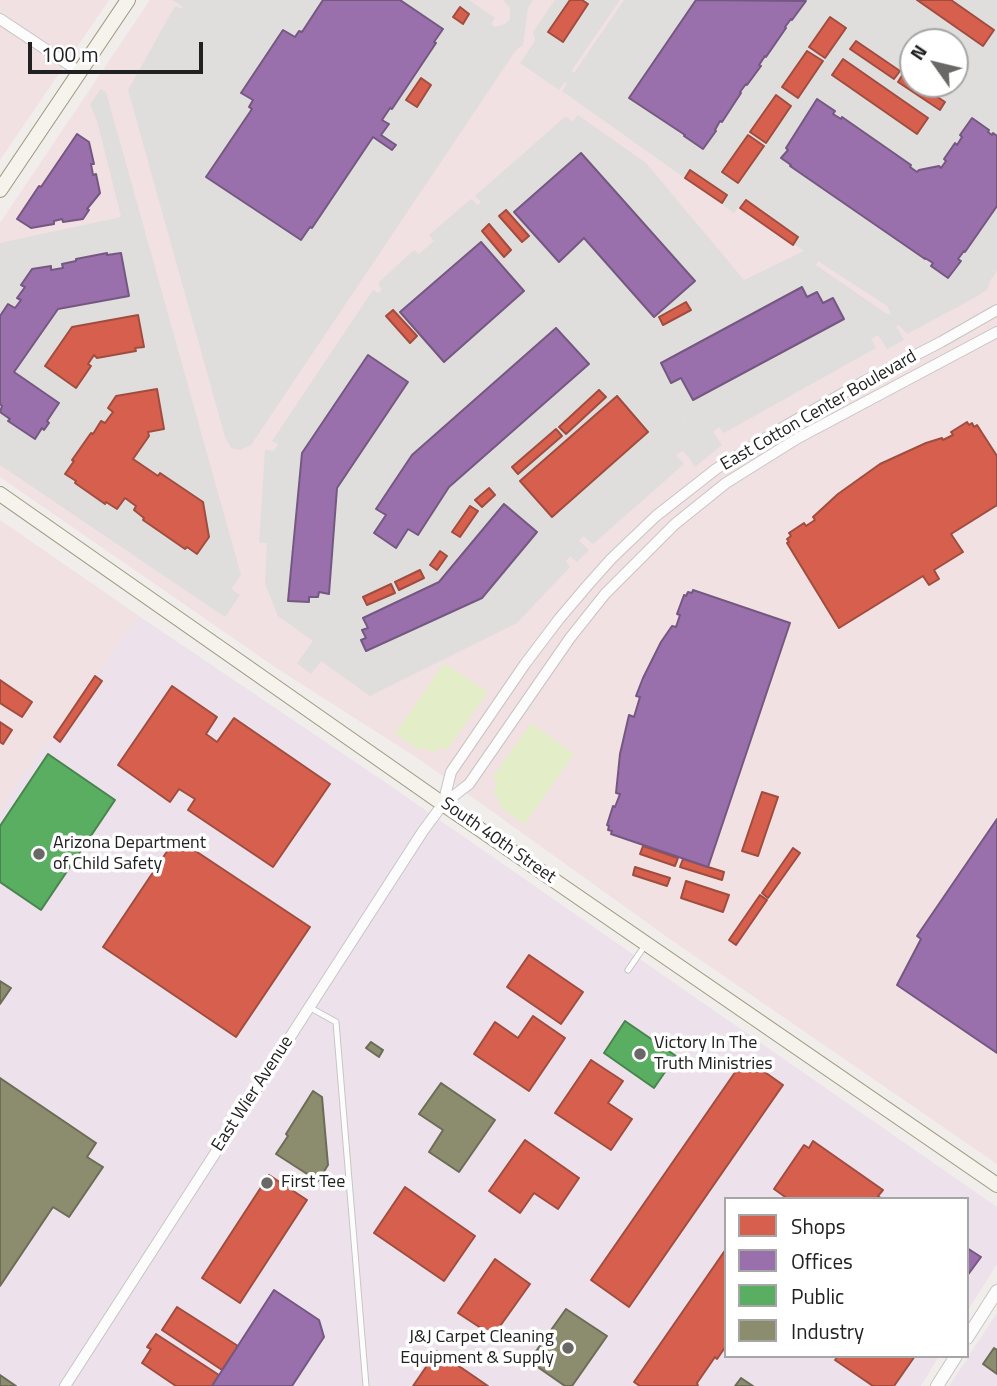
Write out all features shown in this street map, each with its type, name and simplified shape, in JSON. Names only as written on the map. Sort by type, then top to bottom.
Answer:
[{"type":"main road","points":[[0,190],[128,0]]},
{"type":"main road","name":"South 40th Street","points":[[0,494],[443,804],[997,1185]]},
{"type":"street","points":[[0,19],[80,72]]},
{"type":"street","name":"East Cotton Center Boulevard","points":[[443,804],[451,772],[525,664],[600,571],[656,516],[716,469],[788,425],[997,310]]},
{"type":"street","name":"East Cotton Center Boulevard","points":[[443,804],[469,784],[587,616],[675,524],[726,483],[798,438],[997,332]]},
{"type":"street","name":"East Wier Avenue","points":[[65,1386],[443,804]]},
{"type":"street","points":[[969,1335],[997,1291]]},
{"type":"street","points":[[937,1386],[955,1358]]},
{"type":"lane","points":[[628,970],[646,944]]},
{"type":"lane","points":[[309,1007],[337,1022],[366,1386]]},
{"type":"path","points":[[682,423],[687,420]]},
{"type":"shaded area","points":[[0,0],[109,0],[0,160]]},
{"type":"shaded area","points":[[150,0],[997,0],[997,1164],[670,939],[419,759],[278,669],[0,477],[0,223]]},
{"type":"shaded area","points":[[171,0],[323,0],[302,32],[299,31],[295,37],[283,30],[242,93],[253,100],[249,107],[252,109],[206,177],[301,240],[310,227],[312,228],[373,137],[392,150],[396,145],[381,135],[389,124],[382,120],[435,43],[400,0],[469,0],[495,18],[491,24],[495,27],[510,19],[510,8],[503,0],[533,0],[528,8],[523,45],[516,50],[251,445],[240,450],[231,448],[225,437],[128,90],[175,6],[182,9],[178,3]]},
{"type":"shaded area","points":[[555,0],[620,0],[572,70],[574,73],[624,0],[997,0],[997,271],[988,289],[976,297],[907,334],[899,325],[896,326],[904,340],[887,349],[878,335],[871,339],[876,348],[724,433],[719,427],[713,432],[722,445],[695,467],[683,451],[676,455],[684,464],[593,544],[583,536],[579,541],[589,550],[577,562],[570,556],[566,561],[570,567],[517,623],[370,696],[321,661],[311,674],[297,663],[313,641],[278,616],[265,584],[267,543],[259,543],[265,450],[274,451],[278,444],[272,441],[373,290],[378,293],[382,290],[378,283],[414,250],[419,254],[434,241],[429,235],[471,199],[478,205],[481,202],[475,196],[566,116],[572,122],[578,115],[646,163],[744,280],[804,251],[739,206],[734,213],[562,91],[567,84],[565,82],[559,90],[520,63],[535,41],[533,32]],"holes":[[[818,261],[887,306],[891,314],[887,314],[816,265]]]},
{"type":"shaded area","points":[[101,89],[106,92],[241,575],[231,589],[240,595],[225,617],[0,465],[0,243],[121,217],[97,121],[90,104]]},
{"type":"shaded area","points":[[0,520],[139,616],[0,815]]},
{"type":"shaded area","points":[[139,616],[382,780],[997,1207],[997,1264],[969,1309],[969,1197],[724,1197],[724,1358],[938,1358],[921,1386],[0,1386],[0,810],[41,748],[56,736]]},
{"type":"shaded area","points":[[997,1313],[997,1386],[949,1386]]},
{"type":"green space","points":[[444,663],[488,692],[447,750],[441,747],[431,752],[423,747],[420,751],[395,734]]},
{"type":"green space","points":[[531,723],[574,754],[524,825],[498,805],[500,801],[494,791],[497,782],[492,778]]},
{"type":"building: Shops","points":[[570,0],[582,0],[588,4],[563,42],[548,32]]},
{"type":"building: Shops","points":[[917,0],[951,0],[994,30],[983,46],[969,36],[969,28],[957,28]]},
{"type":"building: Shops","points":[[460,7],[469,14],[463,24],[453,17]]},
{"type":"building: Shops","points":[[830,17],[846,28],[825,58],[809,47]]},
{"type":"building: Shops","points":[[856,41],[899,72],[894,79],[850,49]]},
{"type":"building: Shops","points":[[807,51],[823,61],[798,98],[782,87]]},
{"type":"building: Shops","points":[[843,59],[928,118],[917,134],[832,75]]},
{"type":"building: Shops","points":[[421,78],[431,85],[417,107],[406,100]]},
{"type":"building: Shops","points":[[776,95],[791,106],[766,143],[750,132]]},
{"type":"building: Shops","points":[[922,98],[939,98],[945,102],[940,110]]},
{"type":"building: Shops","points":[[748,135],[764,146],[738,183],[722,172]]},
{"type":"building: Shops","points":[[690,170],[727,195],[722,203],[685,178]]},
{"type":"building: Shops","points":[[746,200],[798,237],[793,245],[740,208]]},
{"type":"building: Shops","points":[[506,210],[529,236],[522,242],[499,216]]},
{"type":"building: Shops","points":[[489,224],[511,250],[504,257],[482,231]]},
{"type":"building: Shops","points":[[686,302],[691,310],[663,325],[659,317]]},
{"type":"building: Shops","points":[[393,310],[417,336],[410,343],[386,316]]},
{"type":"building: Shops","points":[[138,315],[144,347],[97,358],[94,355],[88,364],[91,366],[76,388],[45,366],[72,327]]},
{"type":"building: Shops","points":[[157,389],[164,429],[148,432],[149,436],[133,459],[158,476],[160,473],[203,502],[209,537],[197,554],[187,547],[185,549],[143,520],[134,510],[136,506],[125,498],[117,509],[106,502],[105,504],[65,474],[91,433],[93,434],[101,421],[105,423],[113,412],[108,408],[116,396]]},
{"type":"building: Shops","points":[[599,390],[606,397],[566,434],[559,427]]},
{"type":"building: Shops","points":[[617,396],[648,432],[552,517],[520,481]]},
{"type":"building: Shops","points":[[967,422],[974,427],[977,425],[997,456],[997,505],[951,534],[963,552],[934,570],[939,579],[929,585],[923,576],[839,628],[787,543],[791,536],[789,533],[804,523],[806,526],[815,520],[813,517],[838,494],[880,464],[926,443],[942,438],[943,440]]},
{"type":"building: Shops","points":[[556,429],[562,436],[518,474],[512,467]]},
{"type":"building: Shops","points":[[489,488],[495,495],[482,507],[475,500]]},
{"type":"building: Shops","points":[[470,506],[478,511],[460,537],[452,532]]},
{"type":"building: Shops","points":[[440,551],[447,556],[437,570],[430,565]]},
{"type":"building: Shops","points":[[420,570],[424,578],[399,590],[395,582]]},
{"type":"building: Shops","points":[[391,584],[395,593],[367,605],[363,597]]},
{"type":"building: Shops","points":[[95,676],[102,681],[60,742],[54,737]]},
{"type":"building: Shops","points":[[0,680],[32,702],[22,717],[0,703]]},
{"type":"building: Shops","points":[[172,686],[217,717],[206,734],[217,742],[234,718],[330,784],[273,867],[188,810],[195,799],[179,789],[170,802],[118,765]]},
{"type":"building: Shops","points":[[0,722],[12,730],[3,744],[0,742]]},
{"type":"building: Shops","points":[[762,792],[778,797],[758,856],[742,851]]},
{"type":"building: Shops","points":[[176,838],[310,927],[236,1037],[103,947]]},
{"type":"building: Shops","points":[[643,846],[678,858],[675,866],[640,854]]},
{"type":"building: Shops","points":[[793,848],[800,853],[768,898],[762,893]]},
{"type":"building: Shops","points":[[683,859],[724,872],[722,880],[680,867]]},
{"type":"building: Shops","points":[[635,867],[670,878],[667,886],[633,875]]},
{"type":"building: Shops","points":[[686,881],[729,895],[723,912],[681,898]]},
{"type":"building: Shops","points":[[760,895],[767,900],[736,945],[729,940]]},
{"type":"building: Shops","points":[[529,955],[583,992],[561,1024],[507,987]]},
{"type":"building: Shops","points":[[533,1016],[565,1038],[529,1091],[474,1054],[495,1022],[518,1038]]},
{"type":"building: Shops","points":[[745,1058],[783,1085],[629,1307],[591,1280]]},
{"type":"building: Shops","points":[[591,1060],[623,1081],[608,1103],[632,1119],[611,1150],[555,1113]]},
{"type":"building: Shops","points":[[525,1140],[579,1178],[558,1209],[534,1193],[520,1213],[489,1191]]},
{"type":"building: Shops","points":[[813,1141],[883,1190],[879,1197],[785,1197],[774,1189],[804,1145],[809,1148]]},
{"type":"building: Shops","points":[[269,1175],[307,1200],[240,1303],[202,1278]]},
{"type":"building: Shops","points":[[405,1187],[475,1236],[444,1281],[374,1233]]},
{"type":"building: Shops","points":[[724,1252],[724,1349],[717,1359],[715,1357],[697,1383],[698,1386],[640,1386],[634,1382]]},
{"type":"building: Shops","points":[[495,1259],[530,1284],[493,1336],[458,1313]]},
{"type":"building: Shops","points":[[177,1307],[238,1346],[222,1370],[162,1330]]},
{"type":"building: Shops","points":[[156,1334],[219,1375],[212,1386],[176,1386],[142,1363],[151,1349],[147,1347]]},
{"type":"building: Shops","points":[[437,1351],[488,1386],[413,1386]]},
{"type":"building: Shops","points":[[914,1358],[894,1386],[873,1386],[835,1360]]},
{"type":"building: Offices","points":[[323,0],[400,0],[443,29],[392,109],[390,108],[382,120],[389,124],[381,135],[396,145],[392,150],[373,137],[312,228],[310,227],[301,240],[206,177],[252,109],[249,107],[253,100],[241,93],[283,30],[295,37],[299,31],[302,32]]},
{"type":"building: Offices","points":[[696,0],[806,1],[785,27],[703,149],[629,98]]},
{"type":"building: Offices","points":[[817,99],[835,111],[833,114],[841,119],[842,117],[917,172],[939,166],[941,168],[946,161],[944,159],[955,143],[957,145],[962,137],[960,135],[972,118],[992,135],[993,133],[997,136],[997,206],[958,259],[961,261],[948,278],[931,266],[933,263],[781,158]]},
{"type":"building: Offices","points":[[77,134],[89,142],[94,164],[91,164],[93,175],[96,174],[100,193],[87,209],[89,210],[83,219],[63,222],[62,219],[54,221],[54,224],[31,228],[17,219]]},
{"type":"building: Offices","points":[[581,153],[695,281],[654,317],[584,238],[559,262],[514,212]]},
{"type":"building: Offices","points":[[481,242],[524,291],[444,362],[400,312]]},
{"type":"building: Offices","points":[[121,253],[129,296],[58,309],[14,372],[59,403],[47,421],[49,423],[35,439],[8,421],[10,419],[0,412],[0,316],[8,304],[15,308],[21,300],[17,298],[25,287],[21,285],[32,269],[51,266],[51,270],[63,268],[62,264],[76,259]]},
{"type":"building: Offices","points":[[802,287],[807,297],[817,292],[823,303],[833,298],[844,319],[693,400],[681,378],[671,383],[661,363]]},
{"type":"building: Offices","points":[[556,328],[589,364],[449,487],[418,535],[408,529],[396,548],[374,533],[386,515],[376,509],[412,455]]},
{"type":"building: Offices","points":[[368,355],[408,382],[337,488],[329,594],[319,592],[318,597],[309,597],[309,602],[288,601],[302,453]]},
{"type":"building: Offices","points":[[504,504],[537,532],[482,598],[366,651],[361,640],[366,638],[362,630],[368,628],[363,618],[439,582]]},
{"type":"building: Offices","points":[[693,590],[790,623],[708,867],[611,834],[612,831],[608,830],[607,825],[620,794],[616,793],[620,754],[629,715],[634,717],[640,697],[636,696],[661,642],[672,626],[676,627],[680,615],[677,614],[684,595],[692,593]]},
{"type":"building: Offices","points":[[997,819],[997,1053],[897,985],[921,939],[917,936]]},
{"type":"building: Offices","points":[[969,1249],[981,1257],[969,1273]]},
{"type":"building: Offices","points":[[274,1290],[319,1320],[324,1337],[292,1386],[212,1386]]},
{"type":"building: Public","name":"Arizona Department of Child Safety","points":[[48,754],[115,800],[41,910],[0,882],[0,826]]},
{"type":"building: Public","name":"Victory In The Truth Ministries","points":[[625,1021],[676,1056],[654,1088],[604,1053]]},
{"type":"building: Industry","points":[[0,981],[11,988],[0,1004]]},
{"type":"building: Industry","points":[[371,1042],[383,1050],[379,1057],[366,1048]]},
{"type":"building: Industry","points":[[0,1078],[96,1143],[87,1157],[103,1167],[69,1217],[53,1207],[0,1286]]},
{"type":"building: Industry","points":[[441,1083],[495,1120],[459,1172],[429,1152],[443,1130],[419,1114]]},
{"type":"building: Industry","points":[[313,1091],[322,1097],[328,1165],[318,1181],[276,1154]]},
{"type":"building: Industry","name":"J&J Carpet Cleaning Equipment & Supply","points":[[566,1309],[607,1336],[572,1386],[565,1386],[529,1361]]},
{"type":"building: Industry","points":[[994,1348],[997,1350],[997,1374],[983,1364]]},
{"type":"building: Industry","points":[[0,1375],[16,1386],[0,1386]]},
{"type":"building: Industry","points":[[741,1378],[753,1386],[735,1386]]},
{"type":"place","name":"Arizona Department of Child Safety","points":[[39,854]]},
{"type":"place","name":"Victory In The Truth Ministries","points":[[640,1054]]},
{"type":"place","name":"First Tee","points":[[267,1183]]},
{"type":"place","name":"J&J Carpet Cleaning Equipment & Supply","points":[[568,1348]]}]
